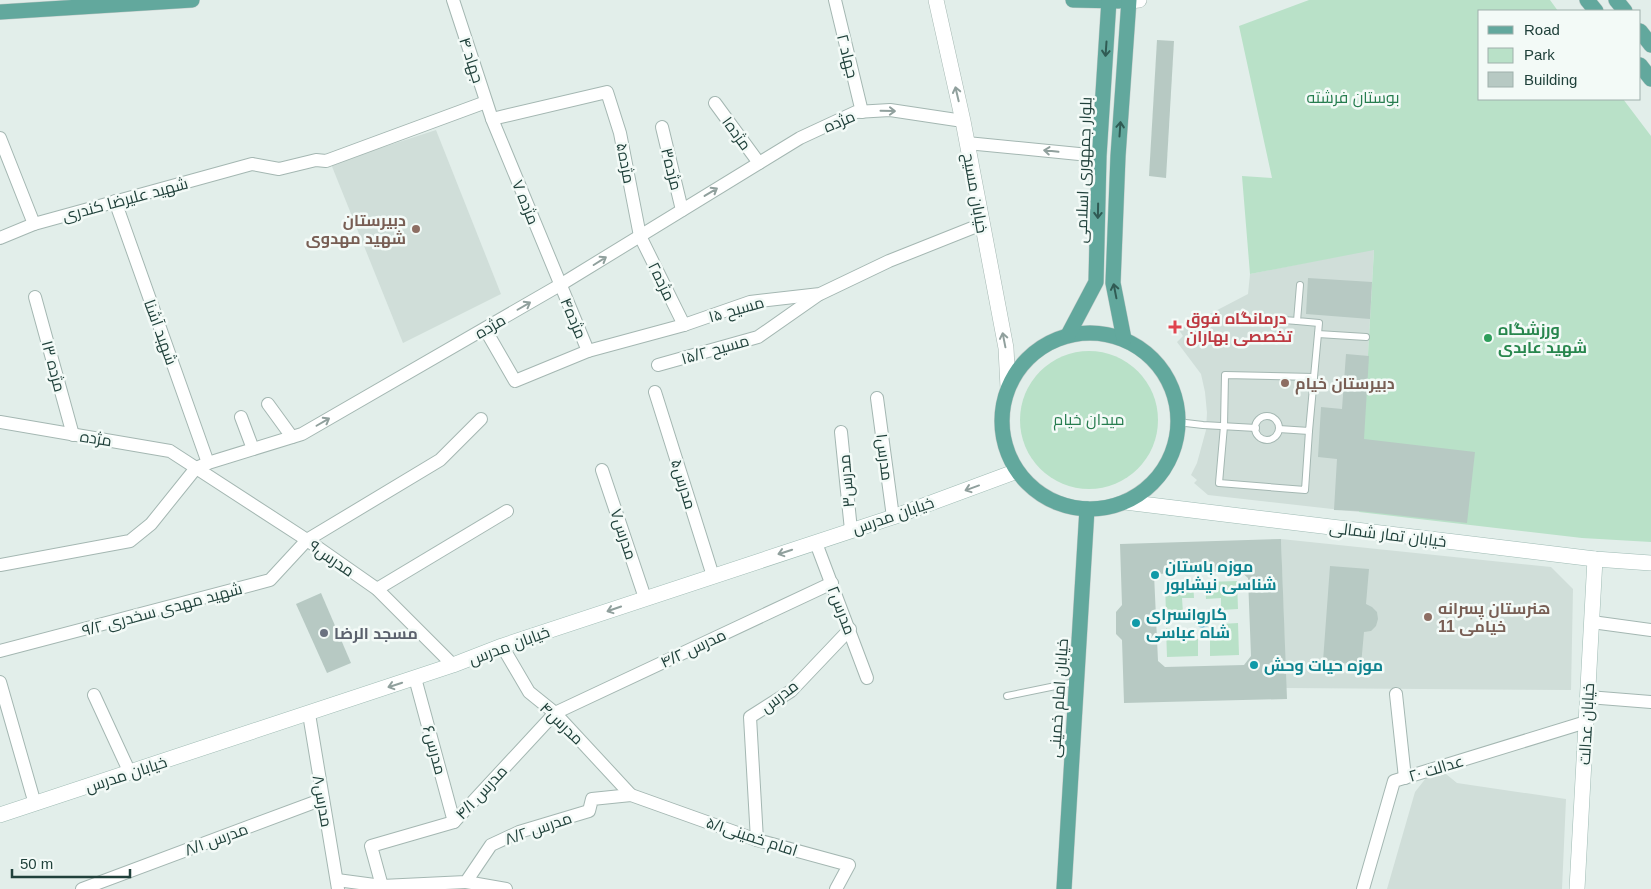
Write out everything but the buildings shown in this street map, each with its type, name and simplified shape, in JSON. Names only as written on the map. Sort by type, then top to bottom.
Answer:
[{"type":"main road","points":[[0,12],[192,0]]},
{"type":"main road","name":"خیابان مسیح","points":[[936,0],[963,121],[1006,348],[1008,388]]},
{"type":"main road","points":[[1073,0],[1133,0],[1118,156],[1113,283],[1124,339]]},
{"type":"main road","name":"بلوار جمهوری اسلامی","points":[[1068,335],[1096,282],[1099,156],[1109,0]]},
{"type":"main road","points":[[1587,0],[1595,10]]},
{"type":"main road","points":[[1616,0],[1624,10]]},
{"type":"main road","points":[[1641,31],[1651,45]]},
{"type":"main road","points":[[1641,66],[1651,80]]},
{"type":"main road","points":[[1096,333],[1124,339],[1149,355],[1168,378],[1177,406],[1177,435],[1168,463],[1150,486],[1125,502],[1106,508],[1087,509],[1060,504],[1036,491],[1018,471],[1005,445],[1002,416],[1008,388],[1022,364],[1042,346],[1068,335],[1096,333]]},
{"type":"main road","name":"خیابان مدرس","points":[[0,816],[416,678],[502,646],[645,598],[816,543],[1018,471]]},
{"type":"main road","name":"خیابان تمار شمالی","points":[[1125,502],[1595,559],[1651,563]]},
{"type":"main road","name":"خیابان امام خمینی","points":[[1064,889],[1087,509]]},
{"type":"main road","name":"خیابان عدالت","points":[[1576,889],[1595,559]]},
{"type":"street","name":"جهاد ۴","points":[[453,0],[492,119]]},
{"type":"street","name":"جهاد ۲","points":[[835,0],[862,112]]},
{"type":"street","name":"مژده۵","points":[[492,119],[607,92],[620,133],[640,236]]},
{"type":"street","name":"شهید علیرضا کندری","points":[[0,238],[34,224],[252,164],[279,169],[316,160],[326,161],[486,102]]},
{"type":"street","name":"مژده۱","points":[[715,103],[759,163]]},
{"type":"street","name":"مژده","points":[[0,422],[170,451],[196,468],[292,438],[560,285],[800,138],[856,112],[890,110],[963,121]]},
{"type":"street","name":"مژده ۷","points":[[492,119],[560,285]]},
{"type":"street","name":"مژده۳","points":[[662,127],[682,210]]},
{"type":"street","points":[[0,138],[34,224]]},
{"type":"street","points":[[967,143],[1099,156]]},
{"type":"street","name":"شهبد آشنا","points":[[115,201],[208,463]]},
{"type":"street","name":"مسیح ۱۵","points":[[484,329],[515,380],[588,351],[684,325],[750,302],[820,294],[890,261],[982,224]]},
{"type":"street","name":"مژده۲","points":[[640,236],[684,325]]},
{"type":"street","name":"مژده۴","points":[[560,285],[588,351]]},
{"type":"street","name":"مسیح ۱۵/۲","points":[[658,365],[758,337],[820,294]]},
{"type":"street","name":"مژده ۱۳","points":[[34,297],[73,434]]},
{"type":"street","name":"مدرس۵","points":[[655,392],[713,576]]},
{"type":"street","name":"مدرس۱","points":[[877,398],[892,516]]},
{"type":"street","points":[[268,404],[292,438]]},
{"type":"street","points":[[242,417],[253,449]]},
{"type":"street","name":"شهید مهدی سخدری ۹/۲","points":[[0,650],[270,580],[307,540],[440,460],[480,419]]},
{"type":"street","name":"مدرس۳","points":[[841,432],[851,530]]},
{"type":"street","points":[[0,565],[130,541],[152,524],[196,468]]},
{"type":"street","name":"مدرس۹","points":[[196,468],[378,589],[454,665]]},
{"type":"street","name":"مدرس۷","points":[[602,470],[645,598]]},
{"type":"street","points":[[378,589],[507,510]]},
{"type":"street","name":"مدرس۲","points":[[816,543],[868,678]]},
{"type":"street","name":"مدرس ۴/۲","points":[[555,713],[832,583]]},
{"type":"street","points":[[1592,622],[1651,630]]},
{"type":"street","name":"مدرس","points":[[757,840],[750,717],[791,691],[850,629]]},
{"type":"street","name":"مدرس۴","points":[[502,646],[529,692],[555,713],[630,795]]},
{"type":"street","name":"مدرس۶","points":[[416,678],[454,822]]},
{"type":"street","points":[[0,682],[35,804]]},
{"type":"street","points":[[1396,694],[1405,778]]},
{"type":"street","points":[[94,696],[130,773]]},
{"type":"street","points":[[1588,696],[1651,702]]},
{"type":"street","name":"مدرس ۴/۱","points":[[382,886],[371,846],[454,822],[555,713]]},
{"type":"street","name":"مدرس۸","points":[[309,714],[338,885]]},
{"type":"street","name":"عدالت ۲۰","points":[[1363,889],[1394,781],[1586,722]]},
{"type":"street","name":"امام خمینی۵/۱","points":[[630,795],[757,840],[849,865],[836,889]]},
{"type":"street","name":"مدرس ۸/۲","points":[[466,882],[491,845],[519,832],[589,811],[592,799],[630,795]]},
{"type":"street","name":"مدرس ۸/۱","points":[[82,889],[323,799]]},
{"type":"street","points":[[338,885],[382,886],[466,882],[506,889]]},
{"type":"lane","points":[[1297,321],[1300,285]]},
{"type":"lane","points":[[1268,319],[1319,323],[1305,490],[1219,483],[1224,426],[1225,375],[1314,377]]},
{"type":"lane","points":[[1318,334],[1366,336]]},
{"type":"lane","points":[[1269,417],[1276,420],[1279,429],[1275,438],[1268,440],[1258,435],[1256,428],[1258,421],[1269,417]]},
{"type":"lane","points":[[1177,422],[1256,428]]},
{"type":"lane","points":[[1279,429],[1309,431]]},
{"type":"lane","points":[[1007,696],[1077,681]]},
{"type":"shaded area","name":"دبیرستان شهید مهدوی","points":[[436,130],[501,294],[403,343],[331,164]]},
{"type":"shaded area","name":"دبیرستان خیام","points":[[1374,249],[1359,512],[1208,495],[1194,483],[1197,480],[1191,475],[1197,463],[1206,430],[1205,392],[1201,374],[1177,342],[1183,336],[1179,330],[1248,294],[1250,274]]},
{"type":"shaded area","name":"هنرستان پسرانه خیامی 11","points":[[1281,539],[1551,567],[1573,589],[1571,690],[1286,688]]},
{"type":"shaded area","points":[[1446,774],[1457,783],[1566,799],[1562,889],[1387,889],[1415,792],[1426,778]]},
{"type":"green space","name":"بوستان فرشته","points":[[1309,0],[1550,0],[1557,10],[1478,10],[1478,100],[1624,100],[1651,136],[1651,542],[1582,538],[1359,512],[1374,250],[1250,274],[1242,176],[1272,178],[1239,26]]},
{"type":"green space","name":"میدان خیام","points":[[1089,351],[1115,357],[1138,371],[1152,394],[1158,420],[1152,446],[1138,469],[1115,483],[1089,489],[1063,483],[1040,469],[1026,446],[1020,420],[1026,394],[1040,371],[1063,357]]},
{"type":"green space","points":[[1193,581],[1194,598],[1182,598],[1183,613],[1166,614],[1165,582]]},
{"type":"green space","points":[[1237,581],[1238,609],[1221,610],[1221,598],[1206,599],[1205,582]]},
{"type":"green space","points":[[1238,623],[1239,655],[1210,656],[1210,639],[1222,639],[1221,624]]},
{"type":"green space","points":[[1166,628],[1182,628],[1183,639],[1198,639],[1198,656],[1167,657]]},
{"type":"water","points":[[1203,610],[1209,613],[1212,619],[1209,625],[1203,628],[1197,625],[1194,619],[1197,613]]},
{"type":"place","name":"دبیرستان شهید مهدوی","points":[[416,229]]},
{"type":"place","name":"درمانگاه فوق تخصصی بهاران","points":[[1175,327]]},
{"type":"place","name":"ورزشگاه شهید عابدی","points":[[1488,338]]},
{"type":"place","name":"دبیرستان خیام","points":[[1285,383]]},
{"type":"place","name":"موزه باستان شناسی نیشابور","points":[[1155,575]]},
{"type":"place","name":"هنرستان پسرانه خیامی 11","points":[[1428,617]]},
{"type":"place","name":"کاروانسرای شاه عباسی","points":[[1136,623]]},
{"type":"place","name":"مسجد الرضا","points":[[324,633]]},
{"type":"place","name":"موزه حیات وحش","points":[[1254,665]]}]
